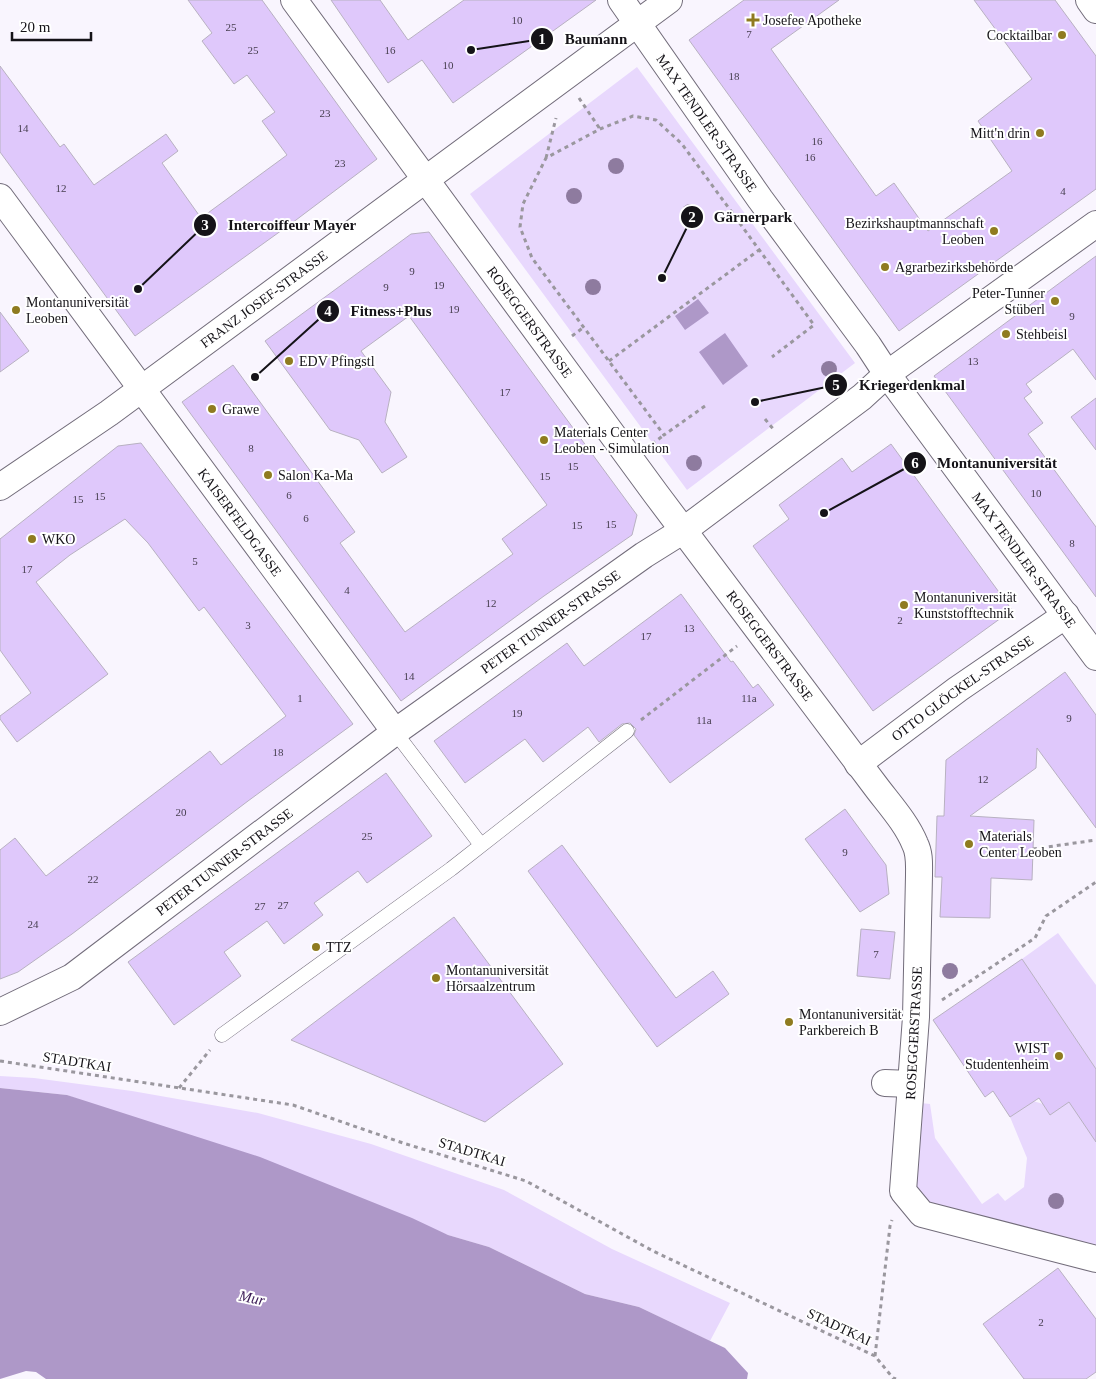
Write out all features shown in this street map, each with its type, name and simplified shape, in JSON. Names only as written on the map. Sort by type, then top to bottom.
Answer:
[{"type":"street","name":"ROSEGGERSTRASSE","points":[[294,0],[425,181],[757,630],[907,829],[916,844],[919,858],[916,1017],[903,1191]]},
{"type":"street","name":"MAX TENDLER-STRASSE","points":[[622,0],[760,199],[1096,657]]},
{"type":"street","name":"FRANZ JOSEF-STRASSE","points":[[0,487],[109,413],[669,0]]},
{"type":"street","points":[[1088,0],[1096,10]]},
{"type":"street","name":"KAISERFELDGASSE","points":[[0,197],[395,732]]},
{"type":"street","name":"PETER TUNNER-STRASSE","points":[[0,1012],[72,977],[395,732],[644,555],[684,530],[862,397],[887,374],[1096,224]]},
{"type":"street","name":"OTTO GLÖCKEL-STRASSE","points":[[858,764],[958,689],[1066,615]]},
{"type":"street","points":[[885,1082],[911,1084]]},
{"type":"street","points":[[903,1191],[922,1214],[1096,1259]]},
{"type":"lane","points":[[222,1035],[481,845],[627,731]]},
{"type":"lane","name":"KAISERFELDGASSE","points":[[395,732],[481,845]]},
{"type":"path","points":[[565,77],[600,129]]},
{"type":"path","points":[[705,406],[664,435],[532,258],[520,227],[523,204],[546,158],[600,129],[633,116],[656,120],[682,144],[814,324],[772,357]]},
{"type":"path","points":[[609,361],[759,250]]},
{"type":"path","points":[[627,731],[757,630]]},
{"type":"path","points":[[1033,849],[1096,840]]},
{"type":"path","points":[[916,1017],[1035,938],[1046,916],[1096,882]]},
{"type":"path","points":[[179,1088],[222,1035]]},
{"type":"path","name":"STADTKAI","points":[[0,1061],[293,1106],[403,1143],[526,1181],[653,1251],[874,1356],[893,1379]]},
{"type":"path","points":[[874,1356],[890,1226],[903,1191]]},
{"type":"shaded area","points":[[637,67],[855,363],[687,490],[470,194]]},
{"type":"shaded area","points":[[1058,933],[1096,985],[1096,1069],[1022,959]]},
{"type":"shaded area","points":[[0,1076],[34,1078],[132,1091],[258,1113],[371,1144],[504,1190],[612,1249],[730,1303],[710,1341],[639,1307],[585,1294],[489,1247],[448,1235],[67,1095],[0,1088]]},
{"type":"shaded area","points":[[1033,1101],[1043,1104],[1050,1115],[1069,1102],[1096,1129],[1096,1259],[922,1214],[903,1191],[910,1102],[930,1104],[935,1138],[982,1204],[998,1193],[1005,1201],[1024,1187],[1027,1158],[1010,1117]]},
{"type":"water","points":[[698,299],[709,313],[685,330],[675,316]]},
{"type":"water","points":[[725,333],[748,366],[723,385],[699,352]]},
{"type":"water","name":"Mur","points":[[0,1088],[67,1095],[260,1157],[412,1218],[448,1235],[489,1247],[585,1294],[639,1307],[725,1348],[748,1373],[747,1379],[46,1379],[36,1372],[26,1371],[0,1379]]},
{"type":"building","points":[[188,0],[262,0],[377,159],[135,336],[0,152],[0,66],[60,147],[64,144],[94,185],[166,134],[178,151],[162,163],[201,218],[287,155],[262,121],[275,112],[247,75],[234,84],[202,41],[212,33]]},
{"type":"building","points":[[331,0],[380,0],[408,40],[464,0],[596,0],[453,103],[422,60],[388,83]]},
{"type":"building","points":[[744,0],[839,0],[771,49],[876,196],[894,183],[928,231],[1012,171],[978,121],[1032,79],[974,0],[1055,0],[1096,56],[1096,189],[899,331],[689,40]]},
{"type":"building","points":[[429,232],[637,515],[632,535],[544,596],[401,701],[182,402],[233,365],[355,532],[340,543],[405,632],[513,554],[502,539],[547,505],[409,316],[361,351],[391,392],[385,422],[407,457],[382,473],[359,440],[330,430],[265,341],[411,234]]},
{"type":"building","points":[[1096,256],[1096,380],[1073,349],[1026,384],[1032,392],[1024,398],[1043,423],[1028,434],[1096,527],[1096,597],[934,376]]},
{"type":"building","points":[[0,312],[29,351],[0,372]]},
{"type":"building","points":[[1096,398],[1096,450],[1071,417]]},
{"type":"building","points":[[141,443],[353,724],[72,934],[18,972],[0,979],[0,850],[15,838],[46,876],[210,751],[221,765],[286,716],[204,607],[199,611],[148,543],[125,519],[70,555],[36,582],[108,674],[17,742],[0,719],[0,716],[31,693],[0,650],[0,539],[118,446]]},
{"type":"building","points":[[891,444],[1012,610],[873,711],[753,546],[789,519],[779,505],[842,458],[852,472]]},
{"type":"building","points":[[681,594],[731,662],[733,661],[753,688],[758,684],[774,705],[670,783],[634,735],[636,729],[630,723],[622,724],[599,742],[588,727],[543,762],[525,739],[465,783],[434,741],[567,643],[584,666]]},
{"type":"building","points":[[1065,672],[1096,715],[1096,828],[1037,748],[1036,768],[970,816],[1034,820],[1032,880],[991,878],[990,918],[940,917],[942,877],[935,877],[937,816],[944,816],[946,760]]},
{"type":"building","points":[[386,773],[432,836],[367,883],[358,871],[314,903],[323,915],[284,944],[267,921],[224,952],[241,976],[174,1025],[128,962]]},
{"type":"building","points":[[845,809],[886,865],[889,894],[860,912],[805,839]]},
{"type":"building","points":[[562,845],[676,998],[713,971],[729,994],[657,1047],[528,871]]},
{"type":"building","name":"Montanuniversität Hörsaalzentrum","points":[[454,917],[563,1064],[485,1122],[291,1040]]},
{"type":"building","points":[[861,929],[895,932],[890,979],[857,976]]},
{"type":"building","name":"WIST Studentenheim","points":[[1022,959],[1096,1069],[1096,1142],[1069,1102],[1050,1115],[1039,1098],[1010,1117],[993,1091],[985,1097],[933,1020]]},
{"type":"building","points":[[1058,1268],[1096,1319],[1096,1372],[1086,1379],[1024,1379],[983,1324]]},
{"type":"place","name":"Josefee Apotheke","points":[[753,20]]},
{"type":"place","name":"Cocktailbar","points":[[1062,35]]},
{"type":"place","name":"Baumann","points":[[471,50]]},
{"type":"place","name":"Mitt'n drin","points":[[1040,133]]},
{"type":"place","name":"Bezirkshauptmannschaft Leoben","points":[[994,231]]},
{"type":"place","name":"Agrarbezirksbehörde","points":[[885,267]]},
{"type":"place","name":"Gärnerpark","points":[[662,278]]},
{"type":"place","name":"Intercoiffeur Mayer","points":[[138,289]]},
{"type":"place","name":"Peter-Tunner Stüberl","points":[[1055,301]]},
{"type":"place","name":"Montanuniversität Leoben","points":[[16,310]]},
{"type":"place","name":"Stehbeisl","points":[[1006,334]]},
{"type":"place","name":"EDV Pfingstl","points":[[289,361]]},
{"type":"place","name":"Fitness+Plus","points":[[255,377]]},
{"type":"place","name":"Kriegerdenkmal","points":[[755,402]]},
{"type":"place","name":"Grawe","points":[[212,409]]},
{"type":"place","name":"Materials Center Leoben - Simulation","points":[[544,440]]},
{"type":"place","name":"Salon Ka-Ma","points":[[268,475]]},
{"type":"place","name":"Montanuniversität","points":[[824,513]]},
{"type":"place","name":"WKO","points":[[32,539]]},
{"type":"place","name":"Montanuniversität Kunststofftechnik","points":[[904,605]]},
{"type":"place","name":"Materials Center Leoben","points":[[969,844]]},
{"type":"place","name":"TTZ","points":[[316,947]]},
{"type":"place","name":"Montanuniversität Hörsaalzentrum","points":[[436,978]]},
{"type":"place","name":"Montanuniversität Parkbereich B","points":[[789,1022]]},
{"type":"place","name":"WIST Studentenheim","points":[[1059,1056]]}]
